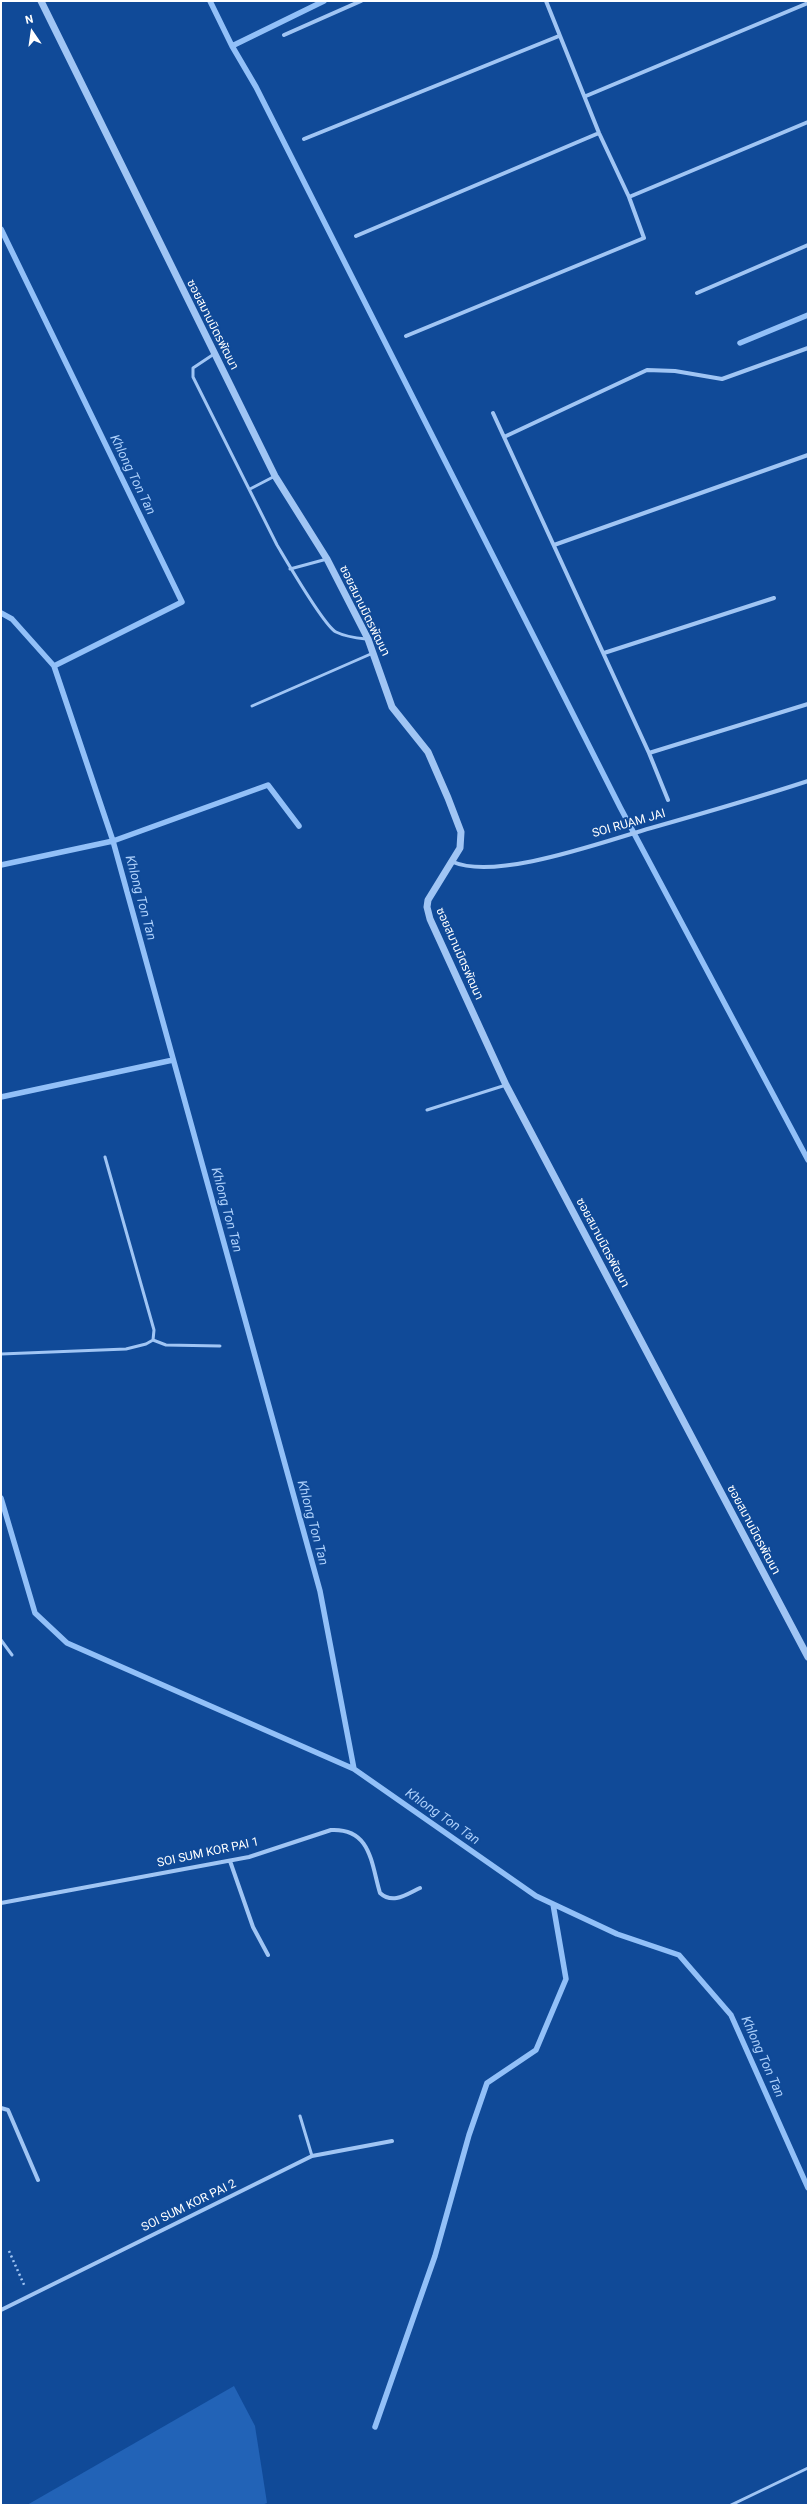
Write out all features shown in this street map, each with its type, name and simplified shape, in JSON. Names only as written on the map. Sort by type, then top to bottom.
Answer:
[{"type":"street","name":"ซอยสมานมิตรพัฒนา","points":[[41,1],[275,476],[327,559],[374,652],[392,707],[428,752],[461,832],[460,848],[454,862],[441,876],[428,900],[430,920],[506,1085],[808,1657]]},
{"type":"street","points":[[284,35],[361,1]]},
{"type":"street","points":[[406,336],[644,238],[629,197],[599,133],[586,96],[546,1]]},
{"type":"street","points":[[586,96],[808,3]]},
{"type":"street","points":[[304,139],[560,36]]},
{"type":"street","points":[[629,197],[808,122]]},
{"type":"street","points":[[356,236],[599,133]]},
{"type":"street","points":[[697,293],[808,244]]},
{"type":"street","points":[[504,437],[648,370],[675,371],[722,379],[808,348]]},
{"type":"street","points":[[493,413],[649,753],[668,800]]},
{"type":"street","points":[[554,545],[808,455]]},
{"type":"street","points":[[604,654],[774,598]]},
{"type":"street","points":[[649,753],[808,704]]},
{"type":"street","name":"SOI RUAM JAI","points":[[454,862],[468,866],[501,866],[550,857],[808,781]]},
{"type":"street","name":"SOI SUM KOR PAI 1","points":[[1,1903],[249,1857],[330,1830],[344,1830],[354,1833],[365,1844],[380,1893],[385,1898],[394,1899],[420,1888]]},
{"type":"street","points":[[230,1861],[253,1927],[268,1955]]},
{"type":"street","points":[[1,2108],[8,2110],[38,2180]]},
{"type":"street","name":"SOI SUM KOR PAI 2","points":[[1,2310],[312,2156],[392,2141]]},
{"type":"lane","points":[[214,354],[193,368],[192,371],[290,569],[335,632],[349,637],[368,640]]},
{"type":"lane","points":[[250,489],[275,476]]},
{"type":"lane","points":[[290,569],[327,559]]},
{"type":"lane","points":[[252,706],[374,652]]},
{"type":"lane","points":[[427,1110],[506,1085]]},
{"type":"lane","points":[[104,1157],[154,1330],[153,1340]]},
{"type":"lane","points":[[153,1340],[166,1345],[220,1346]]},
{"type":"lane","points":[[1,1354],[126,1349],[146,1344],[153,1340]]},
{"type":"lane","points":[[1,1640],[12,1655]]},
{"type":"lane","points":[[300,2116],[312,2156]]},
{"type":"lane","points":[[731,2505],[808,2468]]},
{"type":"path","points":[[9,2251],[29,2296]]},
{"type":"shaded area","points":[[234,2386],[255,2426],[267,2503],[262,2505],[27,2505]]},
{"type":"waterway","points":[[210,1],[232,46],[256,87],[620,807],[808,1160]]},
{"type":"waterway","points":[[232,46],[324,1]]},
{"type":"waterway","name":"Khlong Ton Tan","points":[[1,229],[182,602],[54,666],[113,841],[320,1591],[354,1769],[536,1896],[617,1934],[679,1955],[731,2015],[808,2188]]},
{"type":"waterway","points":[[740,343],[808,315]]},
{"type":"waterway","name":"Khlong Ton Tan","points":[[1,613],[12,619],[54,666]]},
{"type":"waterway","points":[[1,865],[113,841],[268,785],[299,826]]},
{"type":"waterway","points":[[1,1097],[173,1060]]},
{"type":"waterway","points":[[1,1498],[35,1613],[67,1643],[354,1769]]},
{"type":"waterway","points":[[375,2427],[435,2256],[469,2135],[487,2083],[536,2050],[566,1979],[553,1904]]}]
